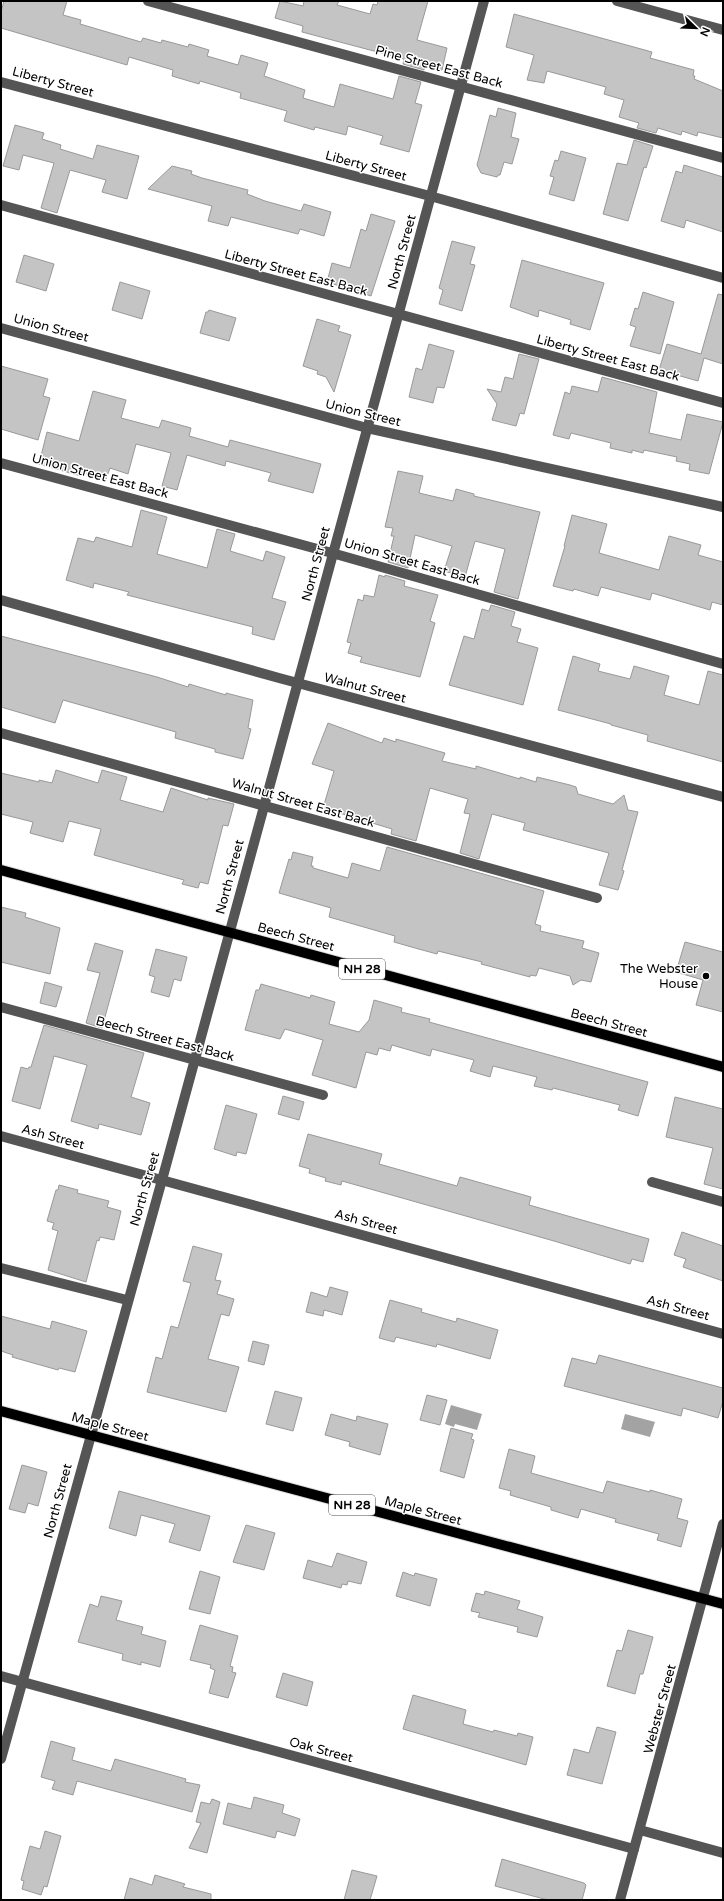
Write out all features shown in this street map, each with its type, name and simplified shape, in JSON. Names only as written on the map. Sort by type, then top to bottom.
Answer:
[{"type":"main road","name":"Beech Street","points":[[1,870],[723,1068]]},
{"type":"main road","name":"Maple Street","points":[[1,1411],[723,1604]]},
{"type":"street","name":"Pine Street East Back","points":[[148,1],[723,158]]},
{"type":"street","name":"North Street","points":[[1,1759],[127,1300],[162,1180],[193,1060],[484,1]]},
{"type":"street","points":[[617,1],[641,4],[723,30]]},
{"type":"street","name":"Liberty Street","points":[[1,82],[430,196],[723,278]]},
{"type":"street","name":"Liberty Street East Back","points":[[1,205],[398,315],[723,402]]},
{"type":"street","name":"Union Street","points":[[1,328],[367,428],[723,507]]},
{"type":"street","name":"Union Street East Back","points":[[1,463],[332,553],[723,664]]},
{"type":"street","name":"Walnut Street","points":[[1,600],[297,683],[723,797]]},
{"type":"street","name":"Walnut Street East Back","points":[[1,733],[598,898]]},
{"type":"street","name":"Beech Street East Back","points":[[1,1007],[323,1095]]},
{"type":"street","name":"Ash Street","points":[[1,1136],[723,1334]]},
{"type":"street","points":[[652,1182],[723,1202]]},
{"type":"street","points":[[1,1268],[127,1300]]},
{"type":"street","name":"Webster Street","points":[[620,1900],[723,1524]]},
{"type":"street","name":"Oak Street","points":[[1,1676],[634,1849]]},
{"type":"street","points":[[640,1830],[723,1853]]},
{"type":"shaded area","points":[[451,1405],[482,1414],[477,1430],[455,1424],[454,1427],[445,1424]]},
{"type":"shaded area","points":[[625,1414],[655,1422],[650,1437],[621,1429]]},
{"type":"building","points":[[4,1],[67,1],[63,15],[81,20],[80,24],[141,42],[143,38],[161,43],[162,40],[188,47],[189,44],[209,50],[207,56],[238,65],[241,55],[268,63],[264,76],[305,90],[303,98],[334,107],[340,84],[393,99],[399,76],[421,82],[415,103],[422,105],[409,152],[380,144],[383,136],[348,126],[346,135],[315,127],[314,130],[284,121],[287,111],[240,98],[241,93],[200,81],[199,84],[172,76],[173,70],[129,57],[127,65],[1,28],[1,12]]},
{"type":"building","points":[[280,1],[303,6],[304,1],[339,1],[337,5],[370,14],[373,4],[377,5],[378,1],[428,1],[417,40],[447,48],[442,70],[425,65],[424,70],[403,64],[404,59],[302,32],[303,26],[275,18]]},
{"type":"building","points":[[514,14],[652,52],[650,58],[694,70],[694,79],[723,91],[723,138],[698,132],[697,136],[682,131],[681,135],[658,128],[656,133],[637,128],[639,123],[619,117],[624,100],[604,94],[606,87],[547,71],[544,83],[527,80],[534,55],[506,47]]},
{"type":"building","points":[[498,108],[516,113],[511,137],[519,139],[512,164],[504,162],[500,175],[497,177],[481,173],[477,165],[490,115],[496,117]]},
{"type":"building","points":[[15,125],[44,133],[42,139],[61,145],[60,149],[93,159],[97,145],[139,156],[127,199],[102,192],[106,180],[70,170],[57,213],[41,208],[54,163],[23,155],[19,170],[3,166]]},
{"type":"building","points":[[634,140],[653,146],[646,168],[644,167],[628,221],[603,214],[617,163],[627,165]]},
{"type":"building","points":[[561,151],[586,158],[574,201],[549,194],[554,177],[550,176],[555,160],[558,161]]},
{"type":"building","points":[[684,165],[723,177],[723,232],[686,220],[684,228],[661,221],[676,171],[682,173]]},
{"type":"building","points":[[172,166],[192,171],[191,174],[202,178],[248,190],[247,194],[265,201],[301,211],[304,204],[331,212],[324,236],[300,229],[298,234],[231,217],[228,226],[208,221],[212,206],[148,189]]},
{"type":"building","points":[[371,214],[395,221],[371,296],[327,282],[332,263],[350,268],[361,229],[366,231]]},
{"type":"building","points":[[452,241],[475,247],[470,264],[475,265],[462,311],[439,304],[443,290],[439,288]]},
{"type":"building","points":[[24,255],[54,264],[46,291],[16,282]]},
{"type":"building","points":[[522,260],[604,283],[590,330],[570,324],[571,320],[539,310],[538,317],[510,307]]},
{"type":"building","points":[[120,282],[150,291],[142,319],[112,310]]},
{"type":"building","points":[[643,292],[674,302],[660,354],[630,346],[636,327],[630,325],[635,308],[638,309]]},
{"type":"building","points":[[718,294],[723,295],[723,364],[704,358],[698,381],[659,370],[667,344],[701,354]]},
{"type":"building","points":[[209,310],[236,318],[229,341],[200,333],[206,312]]},
{"type":"building","points":[[317,319],[340,326],[338,331],[351,335],[334,392],[326,377],[317,374],[318,371],[303,366]]},
{"type":"building","points":[[429,344],[454,351],[444,388],[437,387],[433,403],[409,397],[416,368],[422,370]]},
{"type":"building","points":[[519,354],[539,359],[524,414],[520,413],[516,426],[492,420],[497,404],[487,389],[501,392],[505,377],[513,379]]},
{"type":"building","points":[[1,366],[48,379],[43,396],[50,398],[38,440],[1,429]]},
{"type":"building","points":[[602,377],[657,392],[649,433],[681,440],[687,414],[723,422],[709,474],[689,470],[690,464],[676,461],[677,457],[644,450],[643,453],[632,450],[632,453],[610,448],[611,443],[571,433],[569,439],[553,435],[565,392],[570,394],[572,386],[598,392]]},
{"type":"building","points":[[93,391],[126,400],[121,418],[159,428],[162,420],[191,428],[189,436],[228,447],[230,440],[321,464],[313,493],[268,481],[271,473],[226,461],[225,466],[187,455],[177,490],[162,486],[171,453],[136,444],[128,474],[110,468],[106,479],[81,472],[81,476],[39,464],[47,432],[79,441]]},
{"type":"building","points":[[398,471],[423,476],[419,493],[453,501],[456,489],[474,494],[474,496],[540,512],[518,599],[494,592],[505,549],[475,541],[465,577],[444,571],[452,546],[415,535],[408,568],[388,562],[394,536],[391,536],[393,528],[385,527]]},
{"type":"building","points":[[141,510],[167,517],[157,554],[207,568],[217,529],[235,534],[230,551],[263,561],[266,551],[285,557],[272,598],[286,602],[274,640],[252,634],[253,627],[127,595],[129,592],[94,583],[93,588],[66,580],[78,538],[94,542],[96,537],[132,547]]},
{"type":"building","points":[[572,515],[607,524],[599,553],[659,570],[669,536],[701,545],[698,555],[723,562],[723,605],[712,602],[710,610],[652,593],[650,600],[601,587],[598,596],[574,589],[573,591],[553,586],[565,546]]},
{"type":"building","points":[[379,575],[385,577],[385,575],[405,581],[404,586],[438,595],[430,621],[435,623],[420,677],[360,662],[362,657],[348,653],[351,643],[347,642],[358,599],[363,601],[364,595],[374,597]]},
{"type":"building","points":[[491,605],[515,612],[511,626],[521,629],[517,642],[538,648],[523,705],[449,685],[464,636],[474,639],[482,609],[489,611]]},
{"type":"building","points":[[1,636],[157,677],[188,687],[189,684],[226,695],[226,693],[253,700],[248,728],[251,729],[243,759],[215,752],[215,749],[175,738],[176,732],[63,700],[55,723],[1,707]]},
{"type":"building","points":[[573,656],[600,664],[598,671],[630,679],[634,666],[669,676],[664,695],[699,705],[708,671],[723,675],[723,762],[647,741],[648,735],[558,710]]},
{"type":"building","points":[[328,723],[382,743],[384,738],[396,742],[396,739],[445,753],[442,761],[476,769],[476,766],[520,779],[520,777],[536,782],[537,777],[570,785],[576,787],[578,794],[613,804],[624,795],[628,810],[638,812],[618,890],[599,885],[609,853],[523,830],[525,823],[492,814],[479,859],[460,853],[470,814],[464,813],[468,799],[430,788],[416,841],[391,834],[392,829],[323,808],[334,771],[312,764]]},
{"type":"building","points":[[56,770],[98,783],[102,770],[127,777],[120,800],[163,812],[171,788],[208,800],[208,798],[234,804],[228,826],[223,825],[208,884],[200,882],[198,888],[182,884],[184,880],[94,855],[101,829],[69,821],[63,842],[30,833],[33,822],[1,814],[1,773],[39,782],[39,780],[52,783]]},
{"type":"building","points":[[387,847],[544,891],[535,924],[541,926],[540,931],[584,941],[582,948],[599,953],[591,982],[581,980],[573,985],[570,976],[539,968],[536,976],[530,975],[530,977],[481,964],[482,962],[438,951],[437,954],[415,948],[394,942],[395,936],[329,917],[331,908],[279,893],[289,859],[291,860],[293,852],[313,857],[311,866],[313,866],[313,868],[348,878],[352,863],[380,871]]},
{"type":"building","points":[[1,907],[26,913],[25,917],[60,928],[50,974],[1,962]]},
{"type":"building","name":"The Webster House","points":[[685,942],[723,952],[723,1012],[696,1005],[703,980],[676,972]]},
{"type":"building","points":[[95,943],[123,951],[102,1028],[86,1023],[100,973],[87,970]]},
{"type":"building","points":[[156,949],[187,957],[181,981],[174,979],[169,997],[151,992],[155,977],[149,975]]},
{"type":"building","points":[[45,982],[62,987],[56,1007],[40,1003]]},
{"type":"building","points":[[261,984],[310,998],[311,995],[335,1002],[329,1024],[359,1032],[369,1020],[374,1000],[402,1008],[401,1012],[430,1019],[429,1022],[648,1082],[638,1116],[618,1110],[620,1105],[553,1088],[552,1090],[534,1086],[537,1077],[493,1066],[490,1077],[470,1071],[474,1060],[432,1049],[430,1056],[392,1045],[390,1051],[379,1048],[377,1055],[366,1052],[356,1088],[312,1075],[323,1040],[285,1029],[280,1039],[245,1030],[256,990],[259,990]]},
{"type":"building","points":[[44,1025],[144,1053],[131,1097],[150,1103],[141,1135],[99,1124],[98,1129],[71,1121],[87,1065],[54,1056],[40,1109],[12,1101],[21,1067],[28,1069],[31,1067]]},
{"type":"building","points":[[283,1096],[304,1102],[299,1120],[278,1114]]},
{"type":"building","points":[[675,1097],[723,1109],[723,1189],[704,1184],[713,1148],[666,1137]]},
{"type":"building","points":[[226,1105],[257,1114],[246,1154],[237,1152],[236,1156],[214,1149]]},
{"type":"building","points":[[308,1134],[382,1154],[379,1164],[457,1186],[460,1177],[531,1197],[529,1205],[649,1239],[643,1262],[632,1259],[630,1264],[342,1181],[341,1185],[325,1181],[326,1178],[309,1173],[310,1169],[299,1166]]},
{"type":"building","points":[[59,1185],[78,1190],[77,1193],[109,1201],[107,1207],[121,1211],[114,1240],[100,1237],[99,1241],[97,1240],[86,1282],[48,1270],[58,1231],[52,1229],[54,1223],[47,1221],[56,1190],[58,1190]]},
{"type":"building","points":[[682,1232],[723,1246],[723,1281],[683,1267],[686,1259],[674,1255]]},
{"type":"building","points":[[193,1246],[222,1254],[215,1280],[221,1281],[217,1294],[234,1299],[229,1316],[221,1314],[208,1359],[239,1367],[226,1412],[147,1392],[156,1357],[162,1359],[171,1326],[178,1328],[191,1283],[183,1281]]},
{"type":"building","points":[[330,1287],[348,1292],[342,1315],[324,1310],[323,1316],[306,1312],[311,1292],[327,1297]]},
{"type":"building","points":[[390,1300],[422,1309],[421,1312],[456,1322],[457,1318],[498,1330],[490,1359],[437,1344],[436,1347],[396,1337],[394,1342],[379,1338]]},
{"type":"building","points":[[1,1316],[50,1329],[52,1321],[87,1331],[75,1372],[59,1368],[58,1370],[12,1357],[13,1355],[1,1351]]},
{"type":"building","points":[[253,1341],[269,1345],[264,1365],[248,1361]]},
{"type":"building","points":[[599,1355],[723,1388],[723,1401],[718,1418],[683,1408],[681,1416],[564,1386],[572,1358],[596,1364]]},
{"type":"building","points":[[275,1391],[302,1398],[293,1431],[266,1424]]},
{"type":"building","points":[[427,1395],[447,1400],[440,1425],[420,1420]]},
{"type":"building","points":[[331,1414],[356,1421],[357,1416],[388,1424],[380,1455],[349,1446],[350,1442],[325,1435]]},
{"type":"building","points":[[451,1428],[473,1434],[471,1439],[474,1440],[464,1478],[440,1471]]},
{"type":"building","points":[[509,1449],[535,1456],[531,1473],[603,1493],[607,1481],[650,1492],[650,1490],[682,1499],[677,1518],[688,1521],[681,1547],[657,1540],[659,1534],[615,1522],[616,1519],[581,1509],[578,1518],[551,1510],[551,1507],[510,1495],[511,1491],[499,1488]]},
{"type":"building","points":[[22,1465],[47,1472],[38,1506],[28,1503],[25,1513],[9,1509]]},
{"type":"building","points":[[119,1491],[210,1516],[200,1551],[169,1542],[175,1524],[141,1515],[136,1536],[109,1528]]},
{"type":"building","points":[[246,1525],[275,1533],[264,1570],[233,1562]]},
{"type":"building","points":[[337,1553],[367,1562],[361,1584],[348,1581],[347,1585],[342,1584],[341,1588],[303,1578],[308,1560],[332,1567]]},
{"type":"building","points":[[200,1571],[220,1577],[210,1614],[189,1609]]},
{"type":"building","points":[[403,1572],[414,1576],[415,1573],[437,1579],[430,1606],[396,1596]]},
{"type":"building","points":[[485,1591],[520,1601],[517,1609],[543,1617],[537,1637],[517,1632],[518,1627],[478,1617],[480,1613],[471,1611],[476,1593],[484,1595]]},
{"type":"building","points":[[101,1596],[122,1601],[116,1620],[143,1627],[141,1634],[166,1641],[160,1667],[141,1662],[141,1665],[122,1660],[123,1654],[78,1642],[90,1604],[98,1607]]},
{"type":"building","points":[[200,1625],[238,1636],[230,1666],[233,1667],[232,1672],[236,1673],[228,1698],[209,1693],[215,1670],[210,1668],[211,1665],[190,1660]]},
{"type":"building","points":[[628,1630],[653,1637],[643,1674],[640,1674],[635,1694],[607,1686],[617,1650],[622,1651]]},
{"type":"building","points":[[283,1673],[313,1682],[307,1706],[276,1697]]},
{"type":"building","points":[[413,1695],[466,1710],[463,1724],[493,1732],[494,1730],[517,1736],[518,1733],[533,1737],[526,1765],[403,1729]]},
{"type":"building","points":[[597,1727],[616,1732],[602,1784],[567,1775],[574,1749],[589,1753]]},
{"type":"building","points":[[51,1741],[75,1748],[72,1760],[111,1771],[115,1759],[186,1779],[185,1782],[200,1785],[192,1812],[77,1781],[73,1795],[52,1789],[55,1781],[41,1777]]},
{"type":"building","points":[[254,1797],[284,1805],[282,1813],[300,1819],[295,1836],[277,1831],[275,1838],[223,1824],[228,1803],[251,1809]]},
{"type":"building","points":[[212,1799],[220,1802],[207,1853],[189,1848],[201,1823],[196,1822],[201,1802],[210,1804]]},
{"type":"building","points":[[45,1831],[61,1836],[47,1887],[44,1886],[41,1895],[22,1889],[24,1881],[21,1880],[30,1846],[40,1849]]},
{"type":"building","points":[[502,1859],[584,1883],[586,1885],[582,1900],[548,1900],[495,1886]]},
{"type":"building","points":[[352,1870],[377,1876],[370,1900],[344,1900]]},
{"type":"building","points":[[155,1875],[185,1884],[183,1887],[211,1894],[211,1900],[124,1900],[130,1878],[152,1885]]},
{"type":"place","name":"The Webster House","points":[[706,976]]}]
